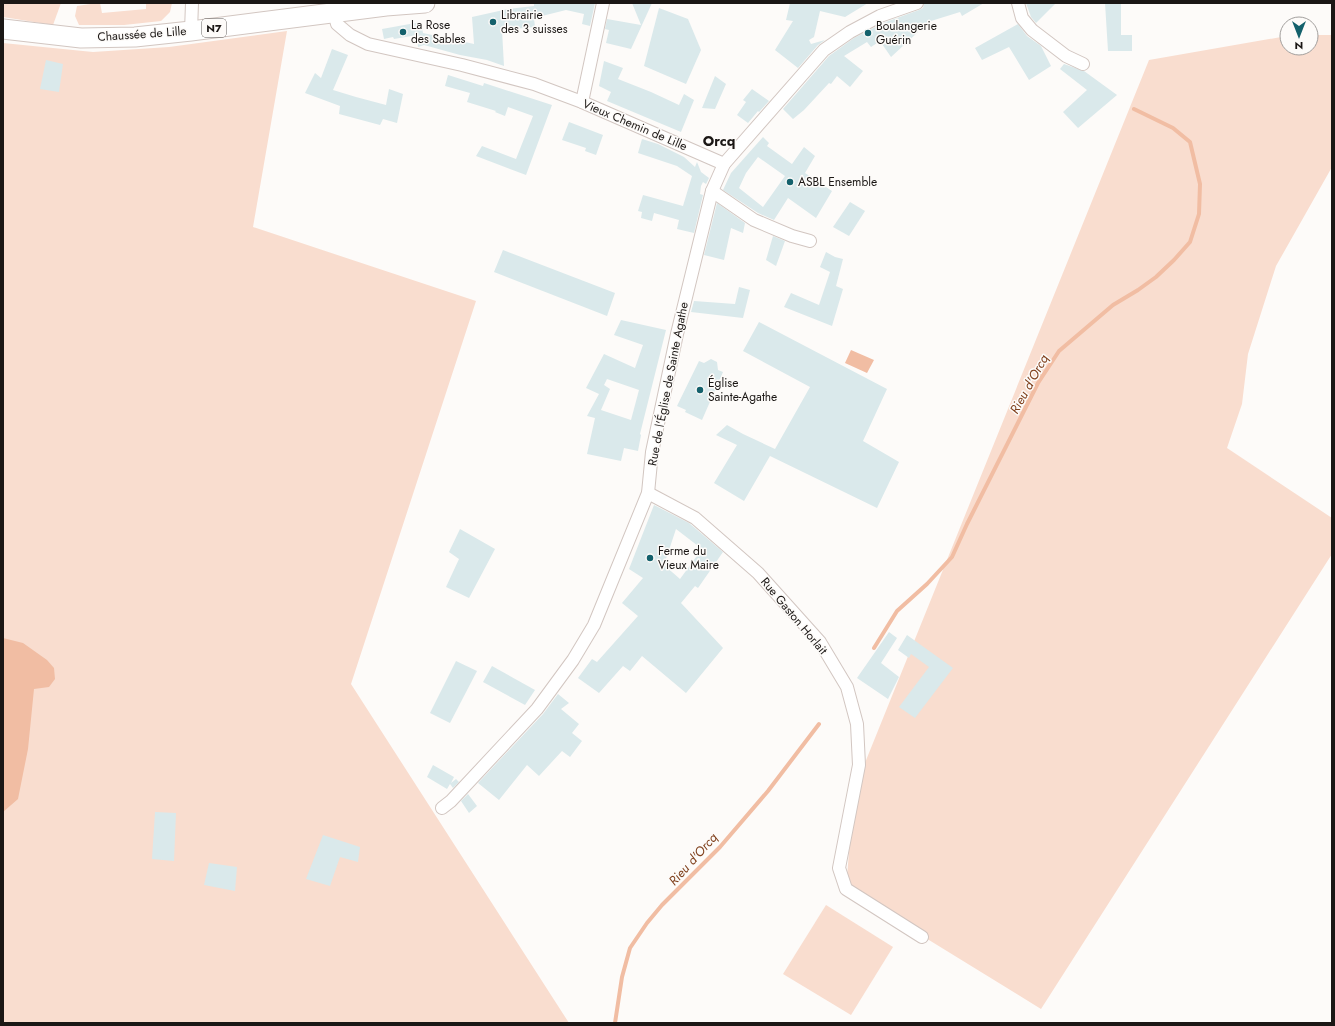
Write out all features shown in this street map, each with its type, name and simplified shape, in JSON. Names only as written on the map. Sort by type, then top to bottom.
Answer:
[{"type":"main road","name":"Chaussée de Lille","points":[[3,29],[81,38],[135,36],[191,31],[386,6],[425,3]]},
{"type":"street","points":[[191,31],[192,3]]},
{"type":"street","name":"Vieux Chemin de Lille","points":[[582,102],[603,3]]},
{"type":"street","points":[[724,164],[824,50],[850,32],[880,16],[917,3]]},
{"type":"street","points":[[1018,3],[1022,18],[1032,30],[1066,56],[1083,64]]},
{"type":"street","name":"Vieux Chemin de Lille","points":[[334,13],[337,24],[350,34],[368,44],[470,67],[534,84],[582,102],[724,164]]},
{"type":"street","name":"Rue de l'Église de Sainte Agathe","points":[[442,808],[451,801],[537,709],[574,660],[594,625],[648,492],[652,452],[677,334],[712,191],[724,164]]},
{"type":"street","points":[[712,191],[754,220],[792,236],[810,240]]},
{"type":"street","name":"Rue Gaston Horlait","points":[[648,492],[695,518],[758,573],[820,642],[847,687],[857,724],[859,765],[839,868],[846,889],[922,937]]},
{"type":"shaded area","points":[[3,3],[61,3],[53,25],[3,17]]},
{"type":"shaded area","points":[[100,3],[102,13],[146,9],[146,3],[172,3],[170,12],[161,21],[124,25],[79,25],[75,16],[77,6]]},
{"type":"shaded area","points":[[287,31],[253,227],[476,301],[351,684],[569,1023],[3,1023],[3,43],[93,52],[169,47]]},
{"type":"shaded area","points":[[1319,35],[1332,35],[1332,167],[1276,266],[1248,354],[1242,404],[1227,448],[1332,518],[1332,554],[1041,1009],[846,889],[854,790],[1149,60],[1279,37],[1279,56],[1319,56]]},
{"type":"shaded area","points":[[851,350],[874,360],[867,373],[845,363]]},
{"type":"shaded area","points":[[3,638],[23,643],[47,660],[54,668],[55,679],[49,687],[34,689],[28,749],[18,799],[3,812]]},
{"type":"shaded area","points":[[826,905],[893,947],[851,1015],[783,974]]},
{"type":"building","points":[[534,3],[595,3],[590,26],[582,24],[584,14],[566,10],[534,18],[535,27],[502,30],[504,66],[487,60],[460,55],[424,45],[418,47],[417,35],[394,39],[393,37],[384,39],[382,29],[421,22],[423,33],[474,44],[472,17],[508,9],[534,6]]},
{"type":"building","points":[[632,3],[652,3],[631,49],[606,43],[609,30],[605,29],[607,19],[641,25]]},
{"type":"building","points":[[790,3],[868,3],[845,17],[820,11],[814,37],[809,40],[811,44],[825,40],[818,45],[798,68],[775,50],[793,21],[786,20]]},
{"type":"building","points":[[984,3],[962,16],[960,12],[931,21],[916,29],[918,32],[891,57],[880,41],[871,47],[867,42],[844,56],[863,71],[850,87],[837,76],[831,84],[829,83],[804,110],[793,119],[783,109],[829,56],[854,38],[883,23],[919,10],[923,8],[924,4]]},
{"type":"building","points":[[1026,3],[1056,3],[1036,23],[1031,17]]},
{"type":"building","points":[[1105,3],[1121,3],[1121,35],[1132,35],[1132,51],[1108,51]]},
{"type":"building","points":[[659,8],[688,19],[701,50],[686,84],[644,66]]},
{"type":"building","points":[[1018,24],[1027,36],[1041,46],[1051,66],[1029,80],[1009,47],[982,60],[975,48]]},
{"type":"building","points":[[332,49],[348,55],[333,90],[386,105],[389,89],[403,94],[397,123],[383,119],[380,125],[339,114],[340,106],[305,93],[315,73],[321,78]]},
{"type":"building","points":[[46,60],[63,64],[59,92],[40,89]]},
{"type":"building","points":[[604,61],[623,68],[618,79],[679,105],[684,94],[694,100],[681,132],[607,101],[611,92],[599,86]]},
{"type":"building","points":[[1064,64],[1084,71],[1117,95],[1078,128],[1063,112],[1087,90],[1060,69]]},
{"type":"building","points":[[448,75],[483,86],[484,83],[552,105],[526,175],[476,156],[482,146],[516,159],[533,116],[508,107],[505,116],[495,112],[496,111],[467,102],[470,93],[445,86]]},
{"type":"building","points":[[715,76],[726,84],[715,109],[702,108]]},
{"type":"building","points":[[752,89],[769,101],[748,123],[737,115],[746,102],[743,100]]},
{"type":"building","points":[[569,122],[603,135],[596,155],[585,151],[586,148],[562,140]]},
{"type":"building","name":"ASBL Ensemble","points":[[763,137],[769,143],[767,146],[792,164],[804,147],[815,156],[805,173],[832,191],[816,218],[788,198],[774,220],[758,213],[723,190],[731,173]],"holes":[[[758,157],[785,176],[763,207],[739,188],[746,173]]]},
{"type":"building","points":[[642,139],[658,144],[684,157],[695,167],[697,162],[701,172],[709,178],[706,184],[703,182],[701,186],[700,194],[703,195],[694,233],[677,229],[679,220],[654,213],[652,221],[641,218],[642,212],[638,211],[643,195],[683,206],[692,176],[677,166],[638,153]]},
{"type":"building","points":[[850,202],[865,211],[849,236],[833,227]]},
{"type":"building","points":[[717,203],[745,223],[743,233],[731,228],[724,260],[704,255]]},
{"type":"building","points":[[773,236],[785,241],[776,266],[766,260]]},
{"type":"building","points":[[503,250],[615,293],[607,316],[494,272]]},
{"type":"building","points":[[826,252],[843,259],[836,286],[843,289],[832,326],[784,307],[791,293],[819,305],[830,272],[820,267]]},
{"type":"building","points":[[739,287],[750,290],[743,318],[691,312],[694,301],[735,304]]},
{"type":"building","points":[[621,320],[666,330],[640,434],[638,451],[624,448],[621,461],[587,454],[595,418],[587,416],[599,394],[586,388],[604,354],[635,368],[643,345],[614,335]],"holes":[[[607,379],[639,390],[631,420],[601,410],[610,389],[604,385]]]},
{"type":"building","points":[[759,322],[887,389],[863,441],[899,462],[877,508],[770,456],[744,501],[714,483],[737,445],[716,435],[727,425],[775,449],[810,387],[743,351]]},
{"type":"building","name":"Église Sainte-Agathe","points":[[711,359],[717,362],[718,370],[723,372],[702,420],[685,412],[686,410],[677,406],[699,361],[704,363]]},
{"type":"building","points":[[654,505],[689,523],[723,552],[698,588],[695,586],[681,603],[723,648],[686,693],[642,656],[630,671],[623,666],[599,693],[578,678],[592,659],[597,662],[638,616],[622,603],[643,578],[629,569]],"holes":[[[676,529],[702,549],[680,579],[664,565]]]},
{"type":"building","points":[[460,529],[495,549],[469,598],[446,587],[459,559],[449,552]]},
{"type":"building","points":[[889,632],[897,638],[881,663],[899,677],[888,699],[857,678]]},
{"type":"building","points":[[907,635],[953,668],[915,718],[899,707],[929,667],[911,654],[909,658],[898,650]]},
{"type":"building","points":[[456,661],[477,671],[450,723],[430,713]]},
{"type":"building","points":[[492,666],[535,690],[525,705],[483,682]]},
{"type":"building","points":[[558,694],[569,703],[561,709],[579,724],[572,733],[582,741],[570,757],[562,751],[539,776],[527,765],[499,800],[478,783],[543,714]]},
{"type":"building","points":[[433,765],[454,777],[451,783],[456,779],[459,782],[453,788],[450,784],[447,789],[427,777]]},
{"type":"building","points":[[468,794],[477,806],[469,813],[461,801]]},
{"type":"building","points":[[155,812],[176,813],[174,861],[152,859]]},
{"type":"building","points":[[323,835],[360,847],[358,862],[340,857],[330,886],[306,879]]},
{"type":"building","points":[[209,863],[237,867],[235,891],[204,885]]},
{"type":"waterway","name":"Rieu d'Orcq","points":[[874,648],[897,611],[927,584],[952,557],[1038,383],[1059,351],[1113,305],[1156,277],[1190,242],[1199,214],[1200,184],[1190,142],[1173,128],[1134,109]]},
{"type":"waterway","name":"Rieu d'Orcq","points":[[615,1023],[622,977],[630,948],[647,923],[662,905],[720,847],[768,791],[819,724]]},
{"type":"place","name":"Librairie des 3 suisses","points":[[493,22]]},
{"type":"place","name":"La Rose des Sables","points":[[403,32]]},
{"type":"place","name":"Boulangerie Guérin","points":[[868,33]]},
{"type":"place","name":"ASBL Ensemble","points":[[790,182]]},
{"type":"place","name":"Église Sainte-Agathe","points":[[700,390]]},
{"type":"place","name":"Ferme du Vieux Maire","points":[[650,558]]},
{"type":"district","name":"Orcq","points":[[719,141]]}]
